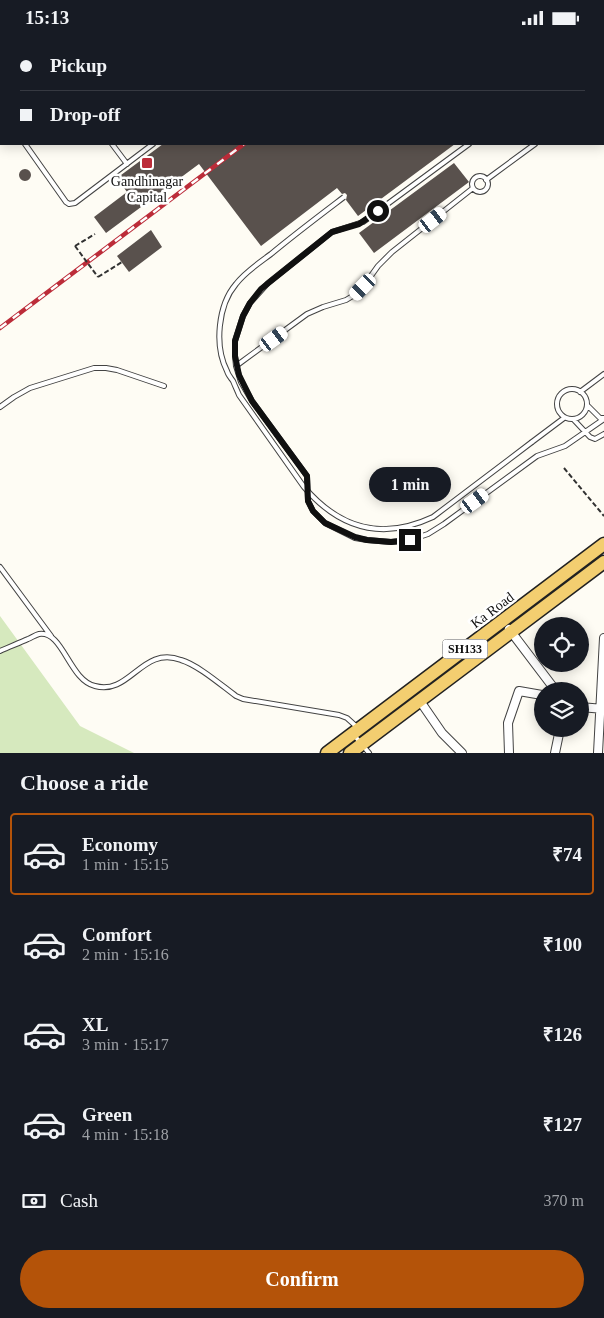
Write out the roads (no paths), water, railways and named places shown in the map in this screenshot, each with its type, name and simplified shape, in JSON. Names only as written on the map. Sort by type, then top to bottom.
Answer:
[{"type":"main road","name":"Ka Road","points":[[327,753],[604,544]]},
{"type":"main road","name":"Ka Road","points":[[350,753],[365,749],[420,701],[604,562]]},
{"type":"street","points":[[503,621],[549,682]]},
{"type":"street","points":[[598,753],[602,709],[604,638]]},
{"type":"street","points":[[509,753],[508,723],[518,691],[534,694]]},
{"type":"street","points":[[420,701],[442,733],[462,753]]},
{"type":"street","points":[[589,708],[602,709]]},
{"type":"street","points":[[555,753],[558,737]]},
{"type":"lane","points":[[26,145],[66,202],[70,204],[75,203],[153,145]]},
{"type":"lane","points":[[113,145],[127,165]]},
{"type":"lane","points":[[468,145],[363,222],[332,232],[268,283],[250,303],[243,316],[235,341],[236,366],[241,382],[252,401],[307,476],[308,501],[313,511],[325,523],[355,537],[367,540],[391,542],[410,540],[428,534],[537,456],[565,445],[604,418]]},
{"type":"lane","points":[[486,180],[534,145]]},
{"type":"lane","points":[[482,176],[486,180],[487,185],[485,189],[480,191],[473,188],[472,183],[475,177],[482,176]]},
{"type":"lane","points":[[236,366],[307,315],[323,307],[346,300],[356,294],[378,265],[392,252],[473,188]]},
{"type":"lane","points":[[344,197],[236,283],[225,304],[219,333],[226,371],[239,395],[314,499],[336,517],[368,529],[406,527],[422,522],[433,517],[564,418]]},
{"type":"lane","points":[[0,407],[30,388],[94,368],[118,370],[164,386]]},
{"type":"lane","points":[[580,391],[604,374]]},
{"type":"lane","points":[[604,418],[600,417],[588,406],[586,396],[580,391],[568,389],[557,400],[558,410],[564,418],[574,420],[590,437],[595,439],[604,434]]},
{"type":"lane","points":[[574,420],[583,415],[588,406]]},
{"type":"lane","points":[[0,567],[57,643],[80,679],[89,685],[107,688],[117,685],[145,664],[160,658],[180,659],[190,663],[243,699],[339,715],[346,718],[356,731],[365,749]]},
{"type":"lane","points":[[0,651],[39,635],[51,636]]},
{"type":"railway","points":[[0,328],[243,145]]},
{"type":"place","name":"Gandhinagar Capital","points":[[147,163]]}]
